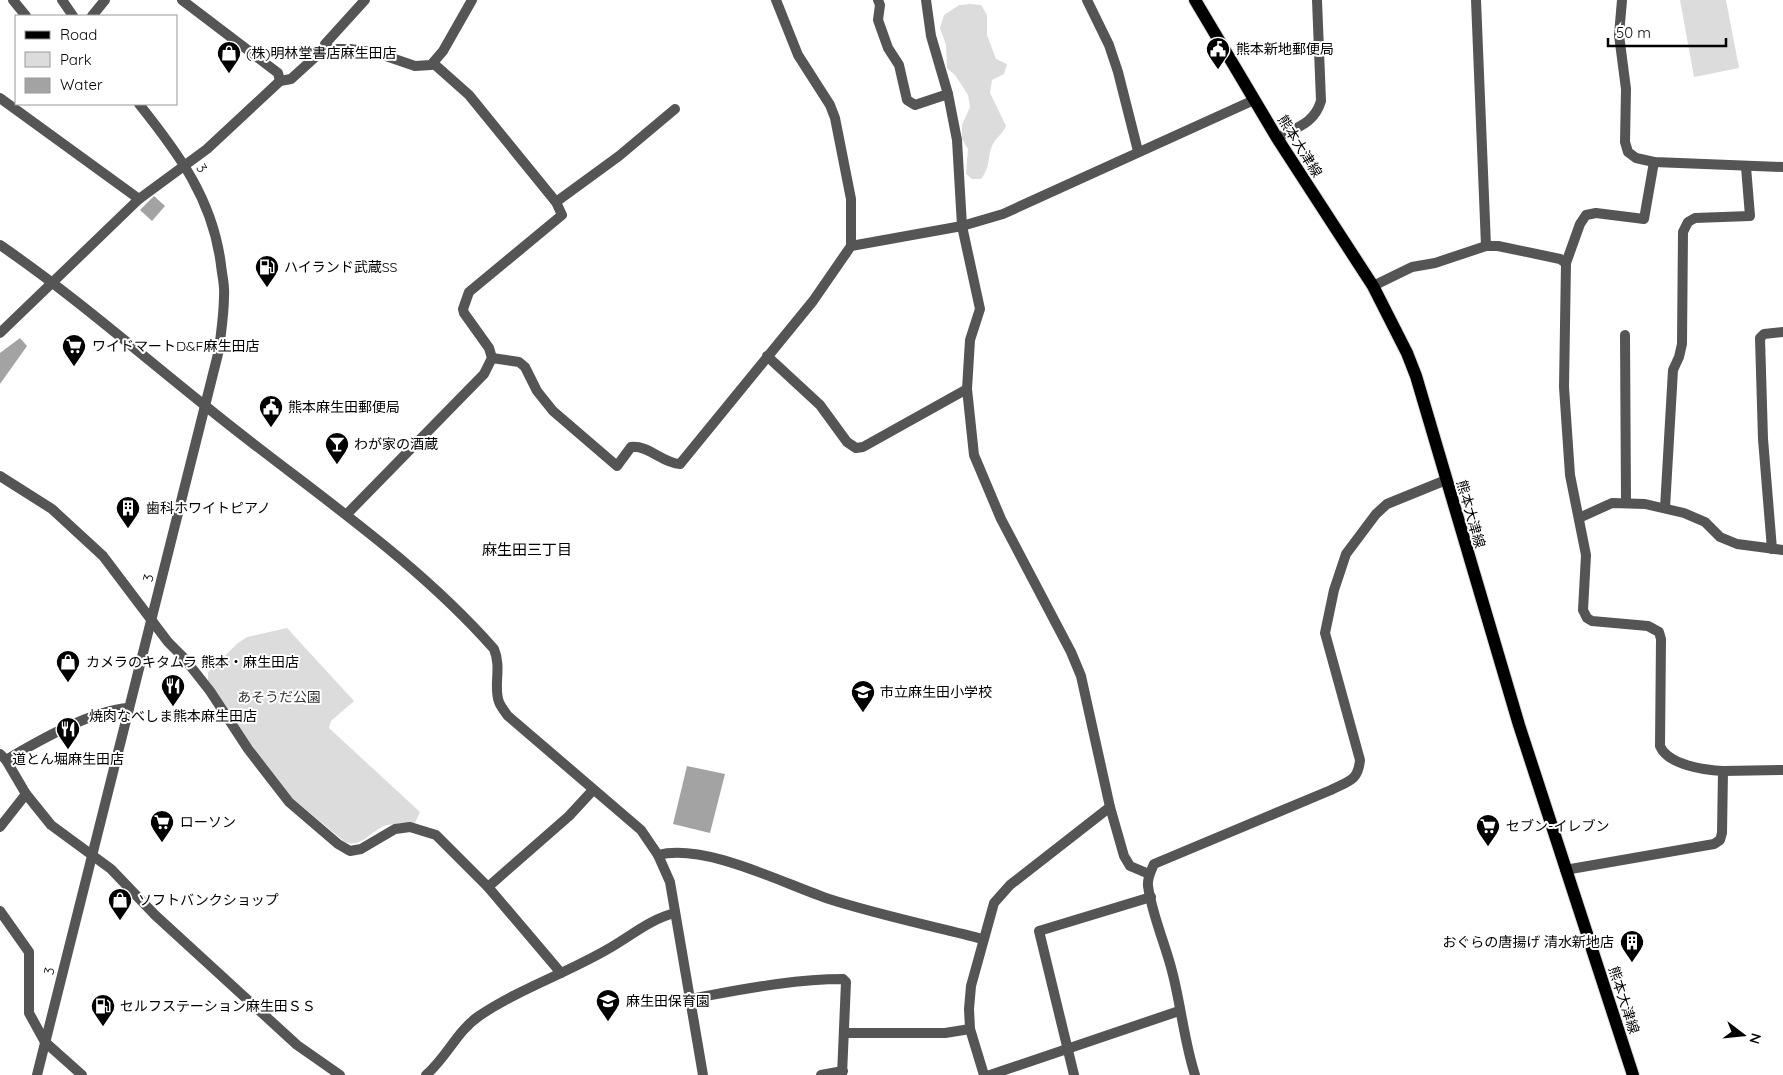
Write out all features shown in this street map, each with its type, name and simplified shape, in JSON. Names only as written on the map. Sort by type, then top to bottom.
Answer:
[{"type":"main road","name":"熊本大津線","points":[[1194,0],[1277,138],[1373,286],[1416,376],[1565,870],[1633,1075]]},
{"type":"street","points":[[14,0],[25,15]]},
{"type":"street","points":[[62,0],[72,15]]},
{"type":"street","points":[[93,15],[105,0]]},
{"type":"street","points":[[182,0],[278,73],[280,81]]},
{"type":"street","points":[[0,333],[139,199],[207,149],[280,81],[291,79],[324,49],[325,44],[365,0]]},
{"type":"street","points":[[324,49],[350,49],[377,53],[415,66],[433,62],[443,52],[472,0]]},
{"type":"street","points":[[492,358],[519,362],[552,411],[617,466],[631,447],[640,446],[672,464],[683,462],[813,301],[851,246],[851,199],[835,118],[830,105],[798,55],[776,0]]},
{"type":"street","points":[[878,0],[880,5],[878,20],[888,48],[899,65],[907,100],[915,105],[948,94]]},
{"type":"street","points":[[926,0],[931,36],[948,94],[957,140],[962,226],[980,309],[970,340],[967,389],[974,455],[1001,520],[1071,652],[1080,676],[1110,807],[1127,861],[1130,866],[1149,874]]},
{"type":"street","points":[[1087,0],[1109,45],[1118,72],[1138,151]]},
{"type":"street","points":[[1277,138],[1317,114],[1321,102],[1317,0]]},
{"type":"street","points":[[1476,0],[1486,246]]},
{"type":"street","points":[[1622,0],[1618,35],[1626,89],[1625,142],[1628,152],[1636,158],[1654,162],[1783,167]]},
{"type":"street","points":[[346,514],[484,374],[492,358],[489,348],[464,313],[463,309],[469,292],[562,215],[556,202],[469,95],[433,62]]},
{"type":"street","points":[[0,98],[139,199]]},
{"type":"street","points":[[851,246],[962,226],[1003,214],[1138,151],[1254,100]]},
{"type":"street","name":"3","points":[[37,1075],[219,350],[224,295],[213,224],[201,193],[184,165],[166,138],[140,105]]},
{"type":"street","points":[[556,202],[619,156],[675,109]]},
{"type":"street","points":[[1654,162],[1644,218],[1596,213],[1586,215],[1580,224],[1566,263],[1564,387],[1570,474],[1586,555],[1584,615],[1592,621],[1648,626],[1659,632],[1661,639],[1660,746],[1662,752],[1670,758],[1702,769],[1723,771],[1783,770]]},
{"type":"street","points":[[1665,508],[1673,370],[1682,344],[1683,232],[1688,222],[1695,218],[1750,216],[1746,167]]},
{"type":"street","points":[[0,245],[53,281],[206,407],[364,526],[429,584],[494,649],[498,660],[497,692],[499,702],[508,716],[641,830],[658,855],[670,882],[703,1075]]},
{"type":"street","points":[[1373,286],[1412,267],[1435,263],[1486,246],[1498,246],[1551,257],[1566,263]]},
{"type":"street","points":[[1772,549],[1763,439],[1760,338],[1764,334],[1783,332]]},
{"type":"street","points":[[1626,335],[1626,502]]},
{"type":"street","points":[[767,356],[820,405],[847,442],[856,448],[862,447],[967,389]]},
{"type":"street","points":[[0,476],[52,509],[103,556],[151,620],[201,680],[248,749],[289,802],[338,844],[350,851],[361,849],[395,829],[410,827],[426,830],[436,836],[488,887],[561,973]]},
{"type":"street","points":[[1195,1075],[1179,1011],[1172,972],[1148,884],[1149,874],[1154,864],[1331,790],[1354,779],[1359,773],[1360,760],[1326,633],[1334,590],[1346,554],[1376,514],[1386,504],[1446,480]]},
{"type":"street","points":[[1579,518],[1604,506],[1626,502],[1665,508],[1684,513],[1705,522],[1720,537],[1737,544],[1783,550]]},
{"type":"street","points":[[129,708],[113,709],[3,757],[26,794],[52,825],[111,869],[156,915],[297,1044],[340,1075]]},
{"type":"street","points":[[1565,870],[1714,844],[1720,840],[1722,833],[1723,771]]},
{"type":"street","points":[[488,887],[569,816],[593,790]]},
{"type":"street","points":[[0,827],[26,794]]},
{"type":"street","points":[[984,1075],[970,1029],[971,986],[994,903],[1010,885],[1110,807]]},
{"type":"street","points":[[658,855],[671,852],[724,860],[829,899],[983,939]]},
{"type":"street","points":[[1074,1075],[1039,931],[1151,897]]},
{"type":"street","points":[[0,911],[30,952],[29,1013],[45,1042],[82,1075]]},
{"type":"street","points":[[426,1075],[447,1052],[460,1032],[480,1016],[608,949],[648,923],[675,913]]},
{"type":"street","points":[[689,999],[768,985],[818,979],[843,979],[846,982],[842,1073],[821,1075]]},
{"type":"street","points":[[990,1075],[1179,1011]]},
{"type":"street","points":[[844,1033],[945,1033],[970,1029]]},
{"type":"green space","points":[[1680,0],[1726,0],[1739,68],[1694,77]]},
{"type":"green space","points":[[959,5],[981,5],[987,15],[987,35],[996,59],[1007,64],[1004,74],[992,80],[990,93],[1006,126],[992,146],[988,166],[981,179],[972,179],[966,174],[968,149],[962,139],[962,125],[970,107],[968,95],[955,75],[947,68],[946,45],[940,28],[944,15]]},
{"type":"green space","name":"あそうだ公園","points":[[287,628],[354,701],[331,721],[329,728],[420,812],[415,823],[387,825],[362,841],[357,843],[345,842],[292,798],[252,749],[208,681],[208,672],[238,643],[247,637]]},
{"type":"water","points":[[154,196],[165,206],[152,221],[140,210]]},
{"type":"water","points":[[20,338],[27,346],[0,384],[0,353]]},
{"type":"water","points":[[687,766],[725,774],[710,833],[673,824]]},
{"type":"place","name":"熊本新地郵便局","points":[[1218,70]]},
{"type":"place","name":"(株)明林堂書店麻生田店","points":[[229,74]]},
{"type":"place","name":"ハイランド武蔵SS","points":[[267,288]]},
{"type":"place","name":"ワイドマートD&F麻生田店","points":[[74,367]]},
{"type":"place","name":"熊本麻生田郵便局","points":[[271,428]]},
{"type":"place","name":"わが家の酒蔵","points":[[337,465]]},
{"type":"place","name":"歯科ホワイトピアノ","points":[[128,529]]},
{"type":"place","name":"カメラのキタムラ 熊本・麻生田店","points":[[68,683]]},
{"type":"place","name":"焼肉なべしま熊本麻生田店","points":[[173,707]]},
{"type":"place","name":"市立麻生田小学校","points":[[863,713]]},
{"type":"place","name":"道とん堀麻生田店","points":[[68,750]]},
{"type":"place","name":"ローソン","points":[[162,843]]},
{"type":"place","name":"セブン-イレブン","points":[[1488,847]]},
{"type":"place","name":"ソフトバンクショップ","points":[[120,921]]},
{"type":"place","name":"おぐらの唐揚げ 清水新地店","points":[[1632,963]]},
{"type":"place","name":"麻生田保育園","points":[[608,1022]]},
{"type":"place","name":"セルフステーション麻生田ＳＳ","points":[[103,1027]]},
{"type":"district","name":"麻生田三丁目","points":[[527,549]]}]
